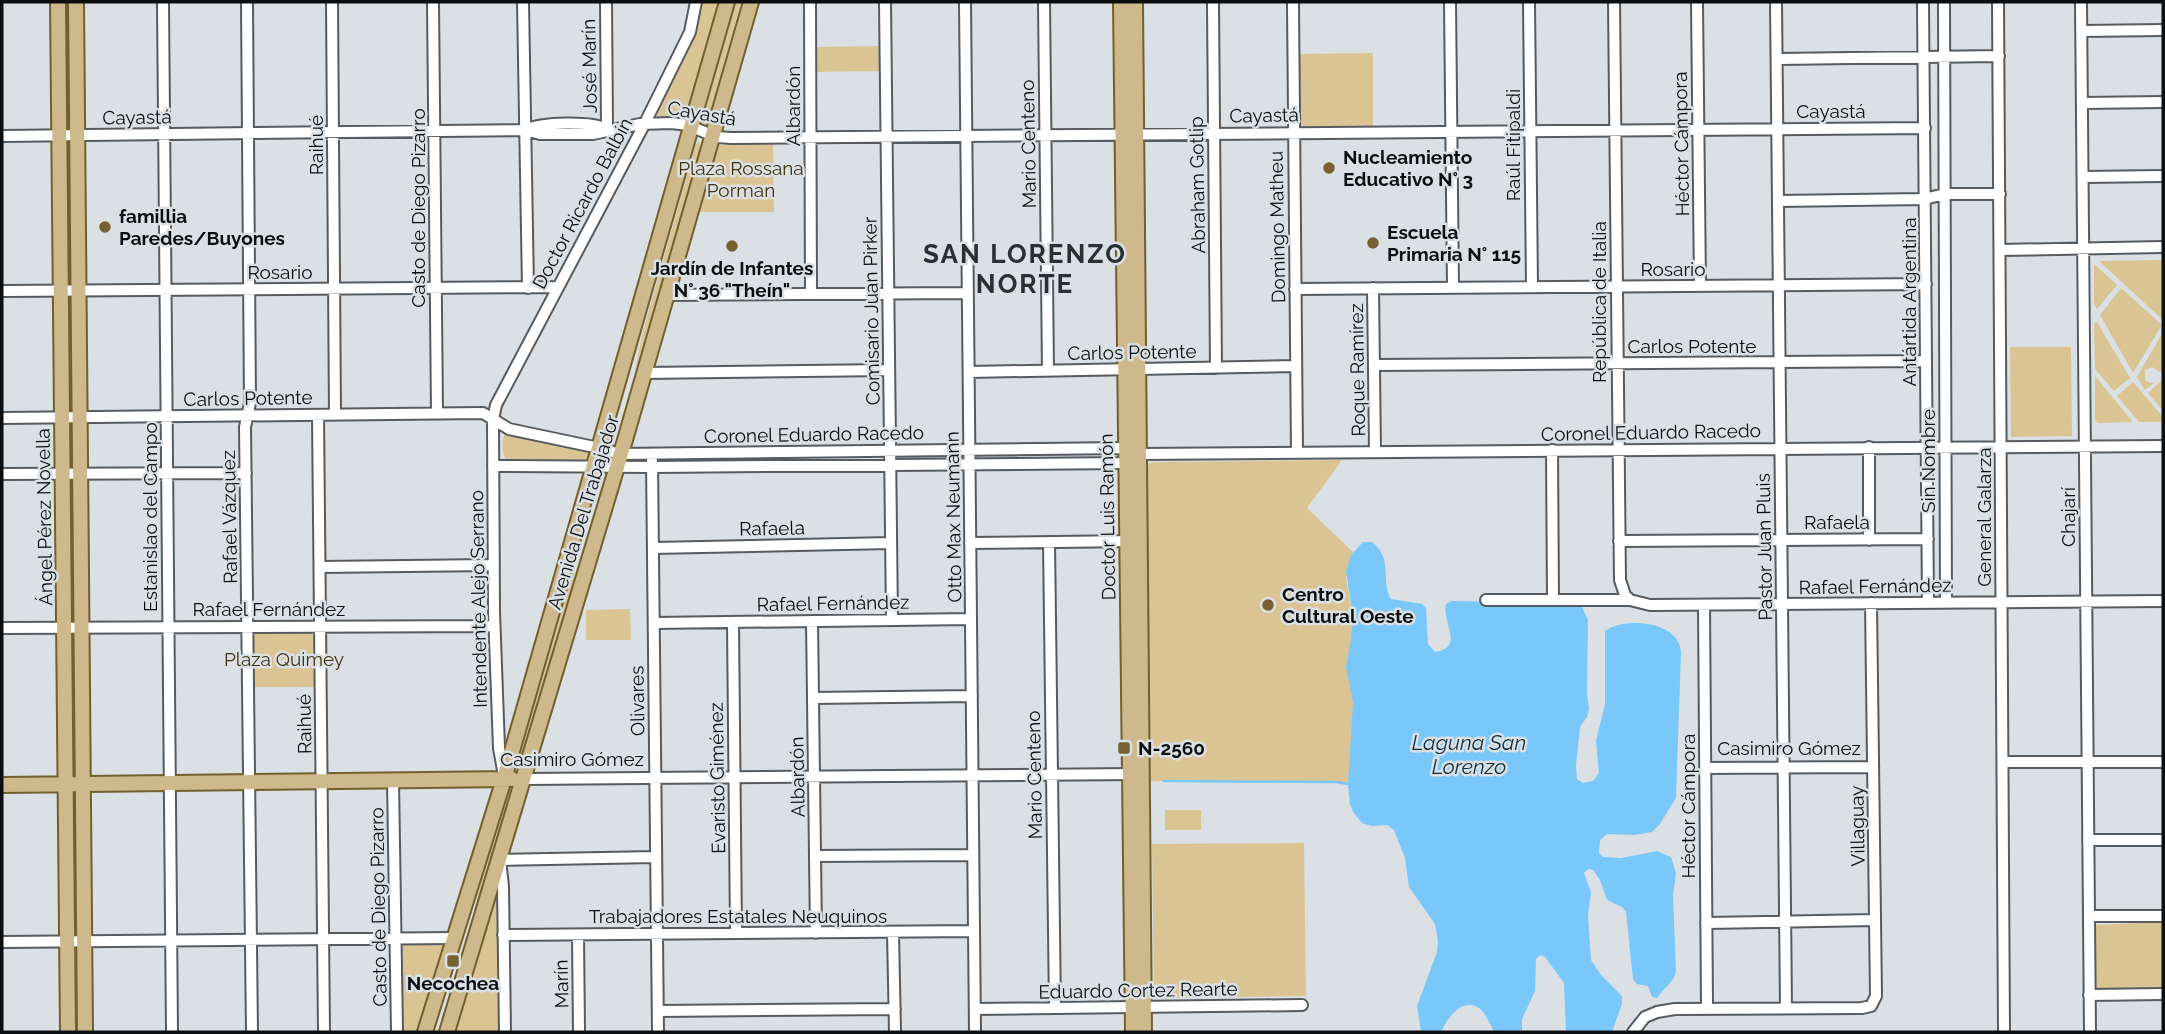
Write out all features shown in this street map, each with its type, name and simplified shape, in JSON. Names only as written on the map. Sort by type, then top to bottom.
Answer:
[{"type":"main road","name":"Ángel Pérez Novella","points":[[58,2],[68,1032]]},
{"type":"main road","name":"Ángel Pérez Novella","points":[[76,2],[85,1032]]},
{"type":"main road","name":"Avenida Del Trabajador","points":[[425,1032],[504,779],[727,2]]},
{"type":"main road","name":"Avenida Del Trabajador","points":[[447,1032],[644,373],[751,2]]},
{"type":"main road","name":"Doctor Luis Ramón","points":[[1121,2],[1129,134],[1131,369],[1125,463],[1133,541]]},
{"type":"main road","name":"Doctor Luis Ramón","points":[[1129,134],[1135,2]]},
{"type":"main road","name":"Doctor Luis Ramón","points":[[1131,369],[1139,454],[1133,541],[1138,1007],[1133,1032]]},
{"type":"main road","name":"Casimiro Gómez","points":[[2,785],[524,779]]},
{"type":"main road","name":"Doctor Luis Ramón","points":[[1138,1007],[1144,1032]]},
{"type":"street","name":"Estanislao del Campo","points":[[163,2],[172,1032]]},
{"type":"street","name":"Rafael Vázquez","points":[[247,2],[250,403],[245,425],[252,1032]]},
{"type":"street","name":"Raihué","points":[[332,2],[335,414]]},
{"type":"street","name":"Casto de Diego Pizarro","points":[[433,2],[437,413]]},
{"type":"street","points":[[523,2],[528,288]]},
{"type":"street","name":"José Marín","points":[[606,2],[607,129]]},
{"type":"street","name":"Doctor Ricardo Balbín","points":[[493,419],[498,398],[645,123],[690,32],[696,2]]},
{"type":"street","name":"Albardón","points":[[810,2],[811,294]]},
{"type":"street","name":"Comisario Juan Pirker","points":[[886,2],[892,620]]},
{"type":"street","name":"Otto Max Neumann","points":[[965,2],[975,1032]]},
{"type":"street","name":"Mario Centeno","points":[[1044,2],[1048,371]]},
{"type":"street","name":"Abraham Gotlip","points":[[1213,2],[1216,368]]},
{"type":"street","name":"Domingo Matheu","points":[[1293,2],[1297,453]]},
{"type":"street","points":[[1450,2],[1453,288]]},
{"type":"street","name":"Raúl Fitipaldi","points":[[1530,2],[1532,287]]},
{"type":"street","name":"República de Italia","points":[[1614,2],[1620,580],[1625,595],[1630,600]]},
{"type":"street","name":"Héctor Cámpora","points":[[1697,2],[1700,286]]},
{"type":"street","name":"Pastor Juan Pluis","points":[[1776,2],[1786,1008]]},
{"type":"street","name":"Antártida Argentina","points":[[1923,2],[1928,603]]},
{"type":"street","name":"Sin Nombre","points":[[1944,2],[1946,602]]},
{"type":"street","name":"General Galarza","points":[[1998,2],[2004,1032]]},
{"type":"street","name":"Chajarí","points":[[2081,2],[2090,1032]]},
{"type":"street","points":[[2081,31],[2163,30]]},
{"type":"street","points":[[1777,59],[1999,56]]},
{"type":"street","points":[[2082,103],[2163,103]]},
{"type":"street","name":"Cayastá","points":[[2,136],[525,130],[540,125],[596,125],[607,129],[645,123],[673,123],[726,138],[1925,128]]},
{"type":"street","points":[[2082,177],[2163,176]]},
{"type":"street","points":[[1778,201],[1925,199],[1944,194],[2000,194]]},
{"type":"street","points":[[2000,250],[2163,247]]},
{"type":"street","name":"Rosario","points":[[1295,289],[1926,285]]},
{"type":"street","name":"Rosario","points":[[2,291],[558,287]]},
{"type":"street","name":"Roque Ramírez","points":[[1373,288],[1375,452]]},
{"type":"street","points":[[667,295],[968,293]]},
{"type":"street","name":"Carlos Potente","points":[[1374,365],[1926,361]]},
{"type":"street","name":"Carlos Potente","points":[[969,372],[1296,366]]},
{"type":"street","points":[[644,373],[890,370]]},
{"type":"street","name":"Carlos Potente","points":[[2,418],[485,413],[493,419]]},
{"type":"street","name":"Raihué","points":[[318,415],[324,1032]]},
{"type":"street","name":"Coronel Eduardo Racedo","points":[[493,419],[509,429],[600,448],[618,461],[652,467],[1125,463]]},
{"type":"street","name":"Intendente Alejo Serrano","points":[[493,419],[494,626],[499,748],[504,779]]},
{"type":"street","name":"Coronel Eduardo Racedo","points":[[493,466],[594,467],[652,454],[1125,447],[1139,454],[2163,446]]},
{"type":"street","points":[[1869,447],[1869,540]]},
{"type":"street","points":[[1552,450],[1553,600]]},
{"type":"street","name":"Olivares","points":[[652,454],[658,1032]]},
{"type":"street","points":[[1125,463],[1139,454]]},
{"type":"street","points":[[2,474],[246,473]]},
{"type":"street","name":"Rafaela","points":[[1619,541],[1928,539]]},
{"type":"street","points":[[970,543],[1133,541]]},
{"type":"street","name":"Mario Centeno","points":[[1049,542],[1055,1008]]},
{"type":"street","name":"Rafaela","points":[[653,548],[891,543]]},
{"type":"street","points":[[320,567],[493,565]]},
{"type":"street","name":"Rafael Fernández","points":[[1486,600],[1630,600],[1650,606],[2163,601]]},
{"type":"street","name":"Villaguay","points":[[1786,1008],[1862,1008],[1871,1006],[1876,996],[1871,603]]},
{"type":"street","name":"Héctor Cámpora","points":[[1703,605],[1707,1008]]},
{"type":"street","name":"Rafael Fernández","points":[[654,622],[971,620]]},
{"type":"street","name":"Albardón","points":[[812,621],[816,933]]},
{"type":"street","name":"Evaristo Giménez","points":[[733,622],[736,933]]},
{"type":"street","name":"Rafael Fernández","points":[[2,628],[494,626]]},
{"type":"street","points":[[813,698],[972,696]]},
{"type":"street","points":[[2003,762],[2163,762]]},
{"type":"street","name":"Casimiro Gómez","points":[[1705,768],[1873,767]]},
{"type":"street","name":"Casimiro Gómez","points":[[524,779],[1135,774]]},
{"type":"street","name":"Casto de Diego Pizarro","points":[[393,780],[397,1032]]},
{"type":"street","points":[[2088,840],[2163,840]]},
{"type":"street","points":[[815,856],[973,855]]},
{"type":"street","points":[[505,1032],[500,860],[656,857]]},
{"type":"street","points":[[2088,916],[2163,916]]},
{"type":"street","points":[[1706,923],[1875,920]]},
{"type":"street","name":"Trabajadores Estatales Neuquinos","points":[[503,935],[974,931]]},
{"type":"street","points":[[893,932],[895,1032]]},
{"type":"street","name":"Marín","points":[[578,935],[579,1032]]},
{"type":"street","points":[[2,942],[454,938]]},
{"type":"street","points":[[2089,995],[2163,994]]},
{"type":"street","name":"Eduardo Cortez Rearte","points":[[975,1009],[1302,1005]]},
{"type":"street","points":[[1633,1032],[1640,1020],[1651,1014],[1675,1009],[1786,1008]]},
{"type":"street","points":[[658,1011],[895,1009]]},
{"type":"green space","points":[[62,2],[73,2],[72,124],[66,125]]},
{"type":"green space","points":[[700,2],[723,2],[687,120],[658,118],[657,109]]},
{"type":"green space","points":[[736,2],[741,2],[707,124],[704,125],[702,123]]},
{"type":"green space","points":[[882,46],[882,71],[816,72],[816,47]]},
{"type":"green space","points":[[1373,53],[1373,128],[1308,128],[1301,125],[1298,54]]},
{"type":"green space","points":[[699,142],[701,149],[634,375],[642,335],[696,144]]},
{"type":"green space","name":"Plaza Rossana Porman","points":[[773,143],[774,212],[695,212],[715,147]]},
{"type":"green space","points":[[65,146],[72,146],[74,282],[67,283]]},
{"type":"green space","points":[[2163,260],[2163,320],[2099,261]]},
{"type":"green space","points":[[2094,264],[2117,285],[2097,309],[2094,304]]},
{"type":"green space","points":[[2121,288],[2162,325],[2133,373],[2100,315]]},
{"type":"green space","points":[[68,298],[75,300],[75,410],[69,411]]},
{"type":"green space","points":[[2097,322],[2130,378],[2114,391],[2095,369],[2094,324]]},
{"type":"green space","points":[[2163,332],[2163,371],[2152,367],[2145,370],[2145,380],[2155,382],[2145,390],[2137,377]]},
{"type":"green space","points":[[2010,347],[2071,347],[2072,436],[2011,437]]},
{"type":"green space","points":[[2095,376],[2133,422],[2098,423],[2095,420]]},
{"type":"green space","points":[[2133,382],[2163,417],[2163,422],[2139,422],[2117,396]]},
{"type":"green space","points":[[2163,382],[2163,411],[2148,393]]},
{"type":"green space","points":[[505,434],[592,450],[589,462],[507,461],[503,444]]},
{"type":"green space","points":[[1342,460],[1307,508],[1353,552],[1346,578],[1353,617],[1353,713],[1348,784],[1148,781],[1146,468],[1150,463],[1156,462]]},
{"type":"green space","points":[[70,482],[75,483],[76,617],[73,618],[70,618]]},
{"type":"green space","points":[[576,561],[573,586],[520,767],[516,769]]},
{"type":"green space","points":[[630,609],[631,640],[586,640],[586,610]]},
{"type":"green space","name":"Plaza Quimey","points":[[305,631],[312,634],[315,641],[315,687],[254,687],[255,634]]},
{"type":"green space","points":[[70,636],[76,636],[77,776],[74,777],[71,776]]},
{"type":"green space","points":[[511,786],[513,790],[472,921],[483,871]]},
{"type":"green space","points":[[72,793],[78,795],[78,934],[75,935],[72,934]]},
{"type":"green space","points":[[1165,810],[1201,810],[1201,830],[1165,830]]},
{"type":"green space","points":[[1304,843],[1306,996],[1154,998],[1152,844]]},
{"type":"green space","points":[[496,893],[499,895],[501,1032],[451,1032]]},
{"type":"green space","points":[[2163,922],[2163,989],[2099,990],[2095,987],[2096,925]]},
{"type":"green space","points":[[406,943],[446,944],[421,1032],[401,1032],[400,947]]},
{"type":"green space","points":[[75,947],[78,948],[81,1032],[72,1032]]},
{"type":"water","name":"Laguna San Lorenzo","points":[[1363,542],[1372,542],[1383,556],[1386,585],[1391,599],[1422,604],[1426,608],[1428,644],[1435,652],[1444,649],[1451,640],[1446,604],[1451,601],[1580,603],[1588,620],[1589,709],[1580,727],[1576,765],[1577,779],[1583,783],[1593,781],[1599,773],[1596,741],[1605,704],[1605,631],[1624,624],[1649,624],[1671,633],[1678,641],[1681,652],[1676,798],[1652,832],[1634,835],[1607,834],[1600,840],[1599,853],[1603,857],[1621,858],[1657,851],[1671,857],[1676,873],[1673,896],[1676,971],[1673,979],[1657,998],[1652,997],[1648,986],[1637,984],[1633,979],[1626,912],[1607,900],[1600,880],[1593,870],[1588,869],[1584,873],[1591,892],[1588,916],[1591,960],[1601,975],[1622,996],[1622,1004],[1612,1032],[1566,1032],[1564,983],[1545,957],[1540,955],[1536,959],[1535,991],[1522,1019],[1522,1032],[1494,1032],[1479,1008],[1466,1005],[1451,1016],[1441,1032],[1421,1032],[1417,1006],[1437,952],[1435,924],[1409,887],[1405,858],[1394,830],[1387,825],[1372,826],[1362,823],[1350,804],[1348,785],[1353,703],[1346,667],[1353,617],[1346,571],[1351,555]]},
{"type":"waterway","points":[[1164,781],[1348,784]]},
{"type":"place","name":"Nucleamiento Educativo N° 3","points":[[1329,168]]},
{"type":"place","name":"famillia Paredes/Buyones","points":[[105,227]]},
{"type":"place","name":"Escuela Primaria N° 115","points":[[1373,243]]},
{"type":"place","name":"Jardín de Infantes N° 36 \"Theín\"","points":[[732,246]]},
{"type":"place","name":"Centro Cultural Oeste","points":[[1268,605]]},
{"type":"place","name":"N-2560","points":[[1124,748]]},
{"type":"place","name":"Necochea","points":[[453,961]]},
{"type":"district","name":"SAN LORENZO NORTE","points":[[1025,269]]}]
